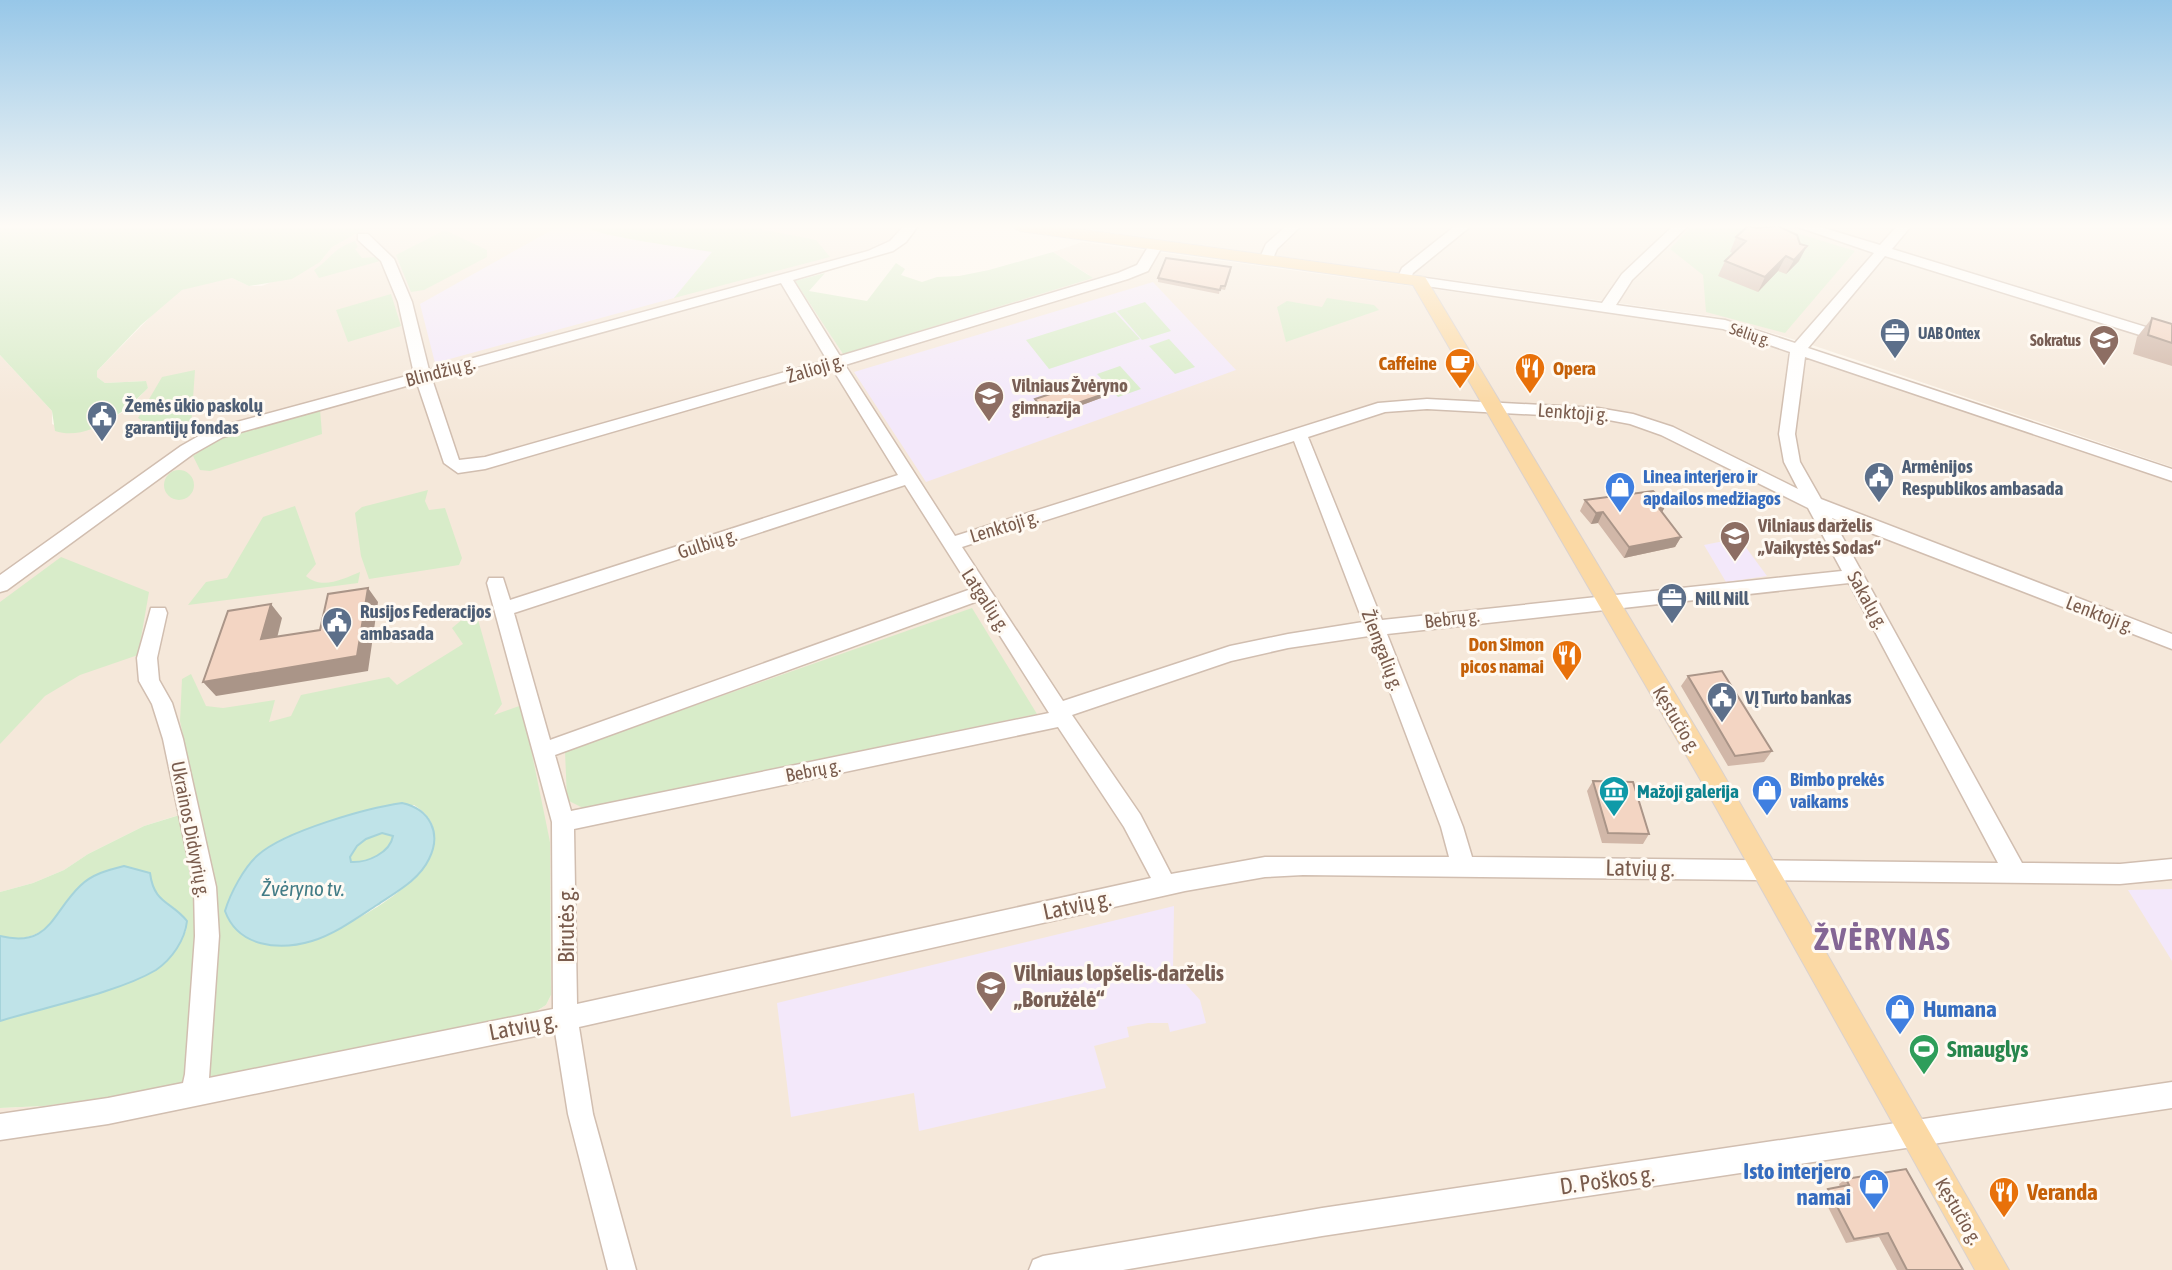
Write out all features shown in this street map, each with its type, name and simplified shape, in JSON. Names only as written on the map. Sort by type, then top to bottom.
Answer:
[{"type":"main road","name":"Kęstučio g.","points":[[1415,285],[1495,408],[1765,870],[1993,1270]]},
{"type":"street","points":[[398,285],[405,302],[423,376]]},
{"type":"street","name":"Blindžių g.","points":[[0,585],[206,438],[244,424],[757,285]]},
{"type":"street","name":"Latgalių g.","points":[[788,285],[981,593],[1142,838],[1165,886]]},
{"type":"street","name":"Žalioji g.","points":[[423,376],[452,463],[458,467],[485,463],[1089,285]]},
{"type":"street","name":"Sėlių g.","points":[[1450,285],[1725,325],[2172,475]]},
{"type":"street","points":[[1608,307],[1609,300],[1621,285]]},
{"type":"street","points":[[1798,349],[1854,285]]},
{"type":"street","points":[[1995,285],[2172,340]]},
{"type":"street","name":"Sakalų g.","points":[[1798,349],[1787,445],[1793,462],[2015,872]]},
{"type":"street","name":"Lenktoji g.","points":[[950,544],[1366,411],[1397,405],[1598,413],[1633,419],[1667,431],[1815,503],[2172,642]]},
{"type":"street","name":"Žiemgalių g.","points":[[1298,434],[1303,441],[1452,827],[1463,866]]},
{"type":"street","name":"Gulbių g.","points":[[506,608],[908,478]]},
{"type":"street","name":"Bebrų g.","points":[[563,821],[1061,715],[1230,654],[1374,628],[1855,576]]},
{"type":"street","name":"Birutės g.","points":[[496,583],[506,608],[563,821],[569,1054],[586,1133],[622,1270]]},
{"type":"street","points":[[543,751],[981,593]]},
{"type":"street","name":"Ukrainos Didvyrių g.","points":[[158,613],[147,658],[149,681],[162,703],[173,738],[205,887],[208,936],[198,1074],[192,1094]]},
{"type":"street","name":"Latvių g.","points":[[0,1127],[57,1121],[566,1018],[1165,886],[1265,867],[1463,866],[2120,874],[2172,869]]},
{"type":"street","name":"D. Poškos g.","points":[[1043,1270],[1322,1222],[2172,1095]]},
{"type":"shaded area","points":[[197,285],[800,285],[843,354],[1057,285],[1405,285],[1709,326],[2172,479],[2172,1270],[0,1270],[0,1108],[44,1106],[131,1094],[535,1012],[546,1005],[551,995],[550,842],[493,716],[144,826],[88,854],[64,870],[33,883],[0,892],[0,355],[52,411],[52,424],[73,433],[126,411],[148,388],[145,381],[105,383],[97,377],[97,371],[168,299],[182,290]]},
{"type":"shaded area","points":[[453,285],[685,285],[674,298],[435,363],[420,304]]},
{"type":"shaded area","name":"Vilniaus Žvėryno gimnazija","points":[[1142,285],[1156,285],[1236,370],[926,482],[854,372]]},
{"type":"shaded area","points":[[1490,285],[2172,285],[2172,467],[1812,345],[1718,317]]},
{"type":"shaded area","name":"Vilniaus darželis „Vaikystės Sodas“","points":[[1739,538],[1767,576],[1726,582],[1704,545]]},
{"type":"shaded area","points":[[2172,889],[2172,961],[2128,890]]},
{"type":"shaded area","name":"Vilniaus lopšelis-darželis „Boružėlė“","points":[[1174,906],[1173,970],[1200,1000],[1206,1023],[1170,1032],[1168,1023],[1127,1027],[1129,1037],[1094,1046],[1106,1088],[919,1131],[914,1093],[791,1117],[777,1003]]},
{"type":"green space","points":[[0,285],[202,285],[182,290],[141,325],[97,371],[97,377],[105,383],[146,381],[148,388],[118,415],[94,428],[68,433],[55,431],[52,411],[0,355]]},
{"type":"green space","points":[[408,285],[433,285],[424,290],[411,292]]},
{"type":"green space","points":[[685,285],[722,285],[674,298]]},
{"type":"green space","points":[[798,285],[814,285],[809,291],[867,301],[879,285],[1069,285],[843,354]]},
{"type":"green space","points":[[1704,285],[1826,285],[1785,333],[1706,312]]},
{"type":"green space","points":[[391,294],[401,326],[348,342],[336,310]]},
{"type":"green space","points":[[1327,298],[1374,305],[1379,310],[1286,342],[1277,307],[1287,301],[1322,307]]},
{"type":"green space","points":[[1145,302],[1171,331],[1142,340],[1117,311]]},
{"type":"green space","points":[[1115,312],[1140,339],[1049,369],[1026,340]]},
{"type":"green space","points":[[1169,339],[1195,367],[1175,374],[1149,346]]},
{"type":"green space","points":[[1120,366],[1141,389],[1118,397],[1097,374]]},
{"type":"green space","points":[[195,370],[191,427],[171,435],[138,418],[162,377]]},
{"type":"green space","points":[[320,409],[322,434],[210,471],[200,470],[193,456],[219,439]]},
{"type":"green space","points":[[179,470],[190,474],[194,485],[190,496],[179,500],[168,496],[164,485],[168,474]]},
{"type":"green space","points":[[428,490],[425,501],[429,510],[445,508],[462,558],[459,565],[369,579],[361,556],[355,513],[362,507]]},
{"type":"green space","points":[[295,506],[316,564],[306,576],[326,583],[360,572],[358,583],[188,605],[206,582],[227,578],[263,517]]},
{"type":"green space","points":[[61,557],[149,592],[138,655],[80,675],[45,696],[0,744],[0,602]]},
{"type":"green space","points":[[972,608],[1037,714],[583,808],[567,800],[565,751]]},
{"type":"green space","points":[[475,609],[502,704],[494,715],[522,705],[550,842],[551,995],[546,1005],[535,1012],[131,1094],[44,1106],[0,1108],[0,1021],[94,993],[157,969],[186,931],[187,921],[152,888],[62,909],[43,930],[28,937],[0,936],[0,892],[33,883],[64,870],[88,854],[144,826],[199,809],[180,721],[182,679],[191,674],[206,706],[223,708],[275,700],[269,722],[291,716],[301,695],[389,677],[397,685],[463,644],[452,628]],"holes":[[[414,805],[426,814],[434,830],[431,853],[421,869],[388,900],[312,941],[273,844],[309,829],[382,806]]]},
{"type":"green space","points":[[382,833],[393,836],[383,852],[371,859],[351,862],[350,857],[357,846]]},
{"type":"water","name":"Žvėryno tv.","points":[[402,803],[412,806],[426,817],[434,831],[433,849],[429,859],[406,885],[337,930],[299,944],[286,946],[261,943],[239,932],[231,923],[225,911],[227,904],[243,874],[258,855],[306,829]],"holes":[[[382,833],[393,836],[391,842],[377,856],[351,862],[350,857],[357,846],[366,839]]]},
{"type":"water","points":[[124,866],[150,873],[159,897],[187,921],[181,942],[172,955],[156,970],[122,986],[0,1021],[0,936],[17,938],[40,933],[90,878]]},
{"type":"building","points":[[1196,285],[1225,285],[1221,286],[1220,290]]},
{"type":"building","points":[[2152,318],[2172,324],[2172,343],[2148,335]]},
{"type":"building","points":[[1089,381],[1101,395],[1046,414],[1035,399]]},
{"type":"building","points":[[1653,491],[1666,505],[1658,507],[1681,537],[1629,547],[1603,512],[1596,513],[1585,500]]},
{"type":"building","points":[[368,588],[357,656],[203,682],[228,611],[271,604],[261,639],[320,630],[328,594]]},
{"type":"building","points":[[1722,671],[1772,751],[1735,756],[1688,676]]},
{"type":"building","name":"Mažoji galerija","points":[[1593,781],[1633,782],[1649,834],[1608,833]]},
{"type":"building","name":"Isto interjero namai","points":[[1906,1169],[1963,1270],[1907,1270],[1888,1233],[1854,1239],[1828,1189],[1849,1185],[1846,1179]]},
{"type":"place","name":"UAB Ontex","points":[[1895,360]]},
{"type":"place","name":"Sokratus","points":[[2104,367]]},
{"type":"place","name":"Caffeine","points":[[1460,390]]},
{"type":"place","name":"Opera","points":[[1530,395]]},
{"type":"place","name":"Vilniaus Žvėryno gimnazija","points":[[989,423]]},
{"type":"place","name":"Žemės ūkio paskolų garantijų fondas","points":[[102,443]]},
{"type":"place","name":"Armėnijos Respublikos ambasada","points":[[1879,504]]},
{"type":"place","name":"Linea interjero ir apdailos medžiagos","points":[[1620,514]]},
{"type":"place","name":"Vilniaus darželis „Vaikystės Sodas“","points":[[1735,563]]},
{"type":"place","name":"Nill Nill","points":[[1672,625]]},
{"type":"place","name":"Rusijos Federacijos ambasada","points":[[337,649]]},
{"type":"place","name":"Don Simon picos namai","points":[[1567,682]]},
{"type":"place","name":"VĮ Turto bankas","points":[[1722,724]]},
{"type":"place","name":"Bimbo prekės vaikams","points":[[1767,817]]},
{"type":"place","name":"Mažoji galerija","points":[[1614,818]]},
{"type":"place","name":"Vilniaus lopšelis-darželis „Boružėlė“","points":[[991,1013]]},
{"type":"place","name":"Humana","points":[[1900,1036]]},
{"type":"place","name":"Smauglys","points":[[1924,1076]]},
{"type":"place","name":"Isto interjero namai","points":[[1874,1211]]},
{"type":"place","name":"Veranda","points":[[2004,1219]]},
{"type":"district","name":"ŽVĖRYNAS","points":[[1883,938]]}]
